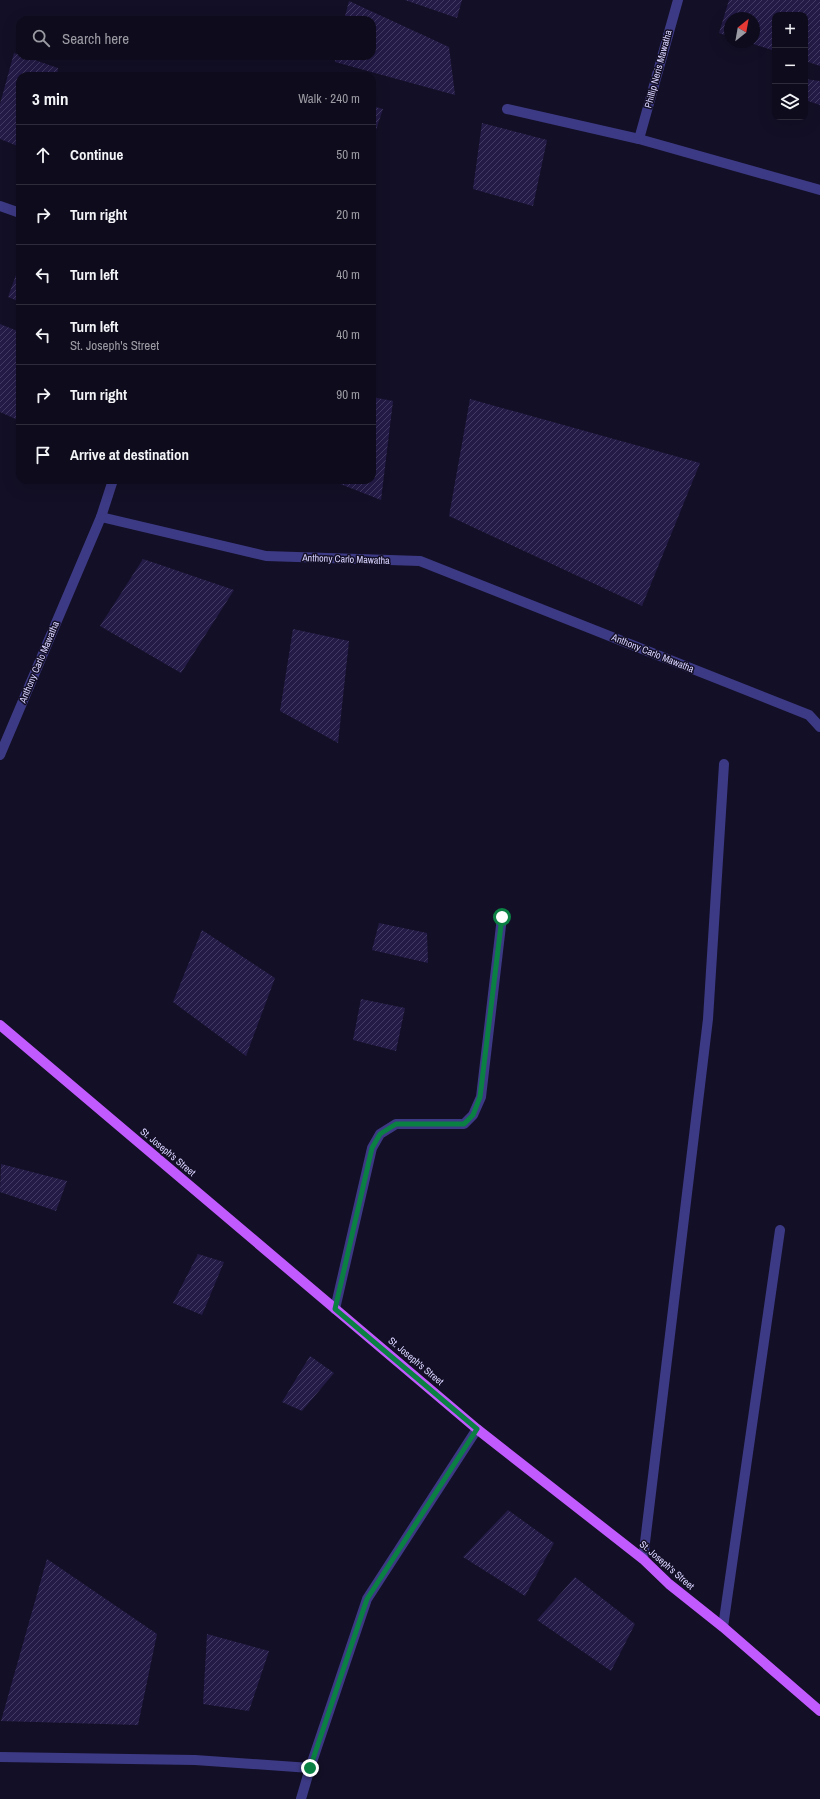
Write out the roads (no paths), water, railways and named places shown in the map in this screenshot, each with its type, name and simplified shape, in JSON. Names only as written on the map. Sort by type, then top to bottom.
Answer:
[{"type":"main road","name":"St. Joseph's Street","points":[[0,1025],[477,1429],[642,1559],[669,1584],[723,1627],[820,1711]]},
{"type":"street","name":"Phillip Neris Mawatha","points":[[639,139],[678,0]]},
{"type":"street","points":[[507,109],[639,139],[820,190]]},
{"type":"street","points":[[0,206],[16,212]]},
{"type":"street","points":[[101,517],[112,484]]},
{"type":"street","name":"Anthony Carlo Mawatha","points":[[0,755],[101,517],[266,556],[420,561],[809,715],[820,727]]},
{"type":"street","points":[[642,1559],[708,1019],[724,764]]},
{"type":"street","points":[[335,1309],[372,1148],[380,1134],[396,1124],[464,1124],[473,1115],[480,1097],[502,917]]},
{"type":"street","points":[[723,1627],[780,1230]]},
{"type":"street","points":[[301,1799],[367,1599],[477,1429]]},
{"type":"street","points":[[0,1757],[195,1760],[310,1768]]}]
